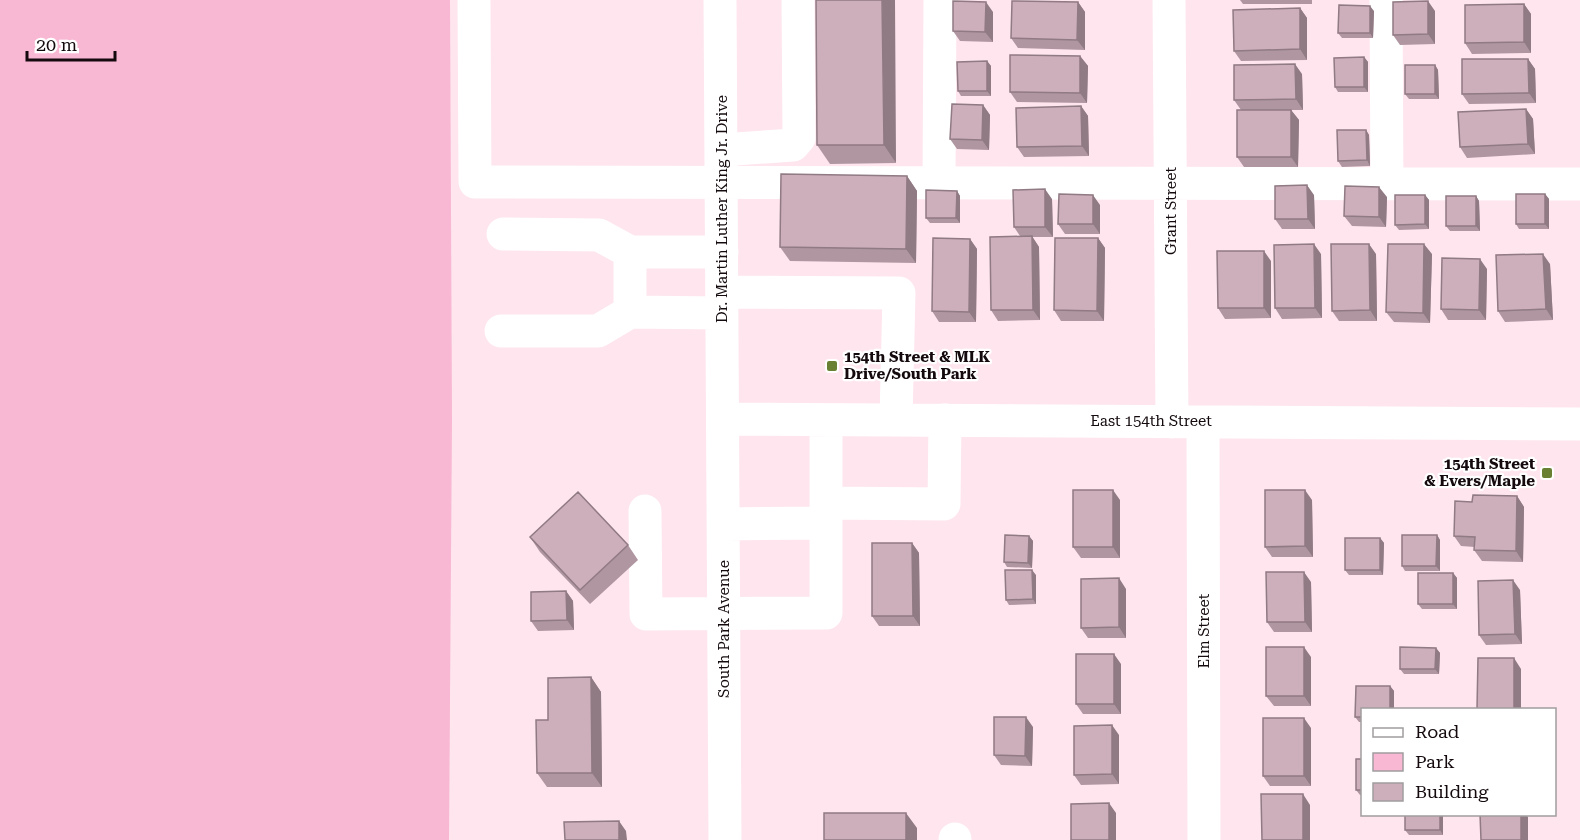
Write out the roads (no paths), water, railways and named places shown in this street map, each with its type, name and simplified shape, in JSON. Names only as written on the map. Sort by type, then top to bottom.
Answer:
[{"type":"street","points":[[474,0],[476,182],[722,166],[939,183],[1580,184]]},
{"type":"street","name":"Dr. Martin Luther King Jr. Drive","points":[[720,0],[723,419]]},
{"type":"street","points":[[722,166],[793,145],[799,138],[798,0]]},
{"type":"street","points":[[939,183],[940,0]]},
{"type":"street","name":"Grant Street","points":[[1169,0],[1170,183],[1188,422]]},
{"type":"street","points":[[1386,0],[1387,183]]},
{"type":"street","points":[[503,234],[599,235],[630,252],[722,252]]},
{"type":"street","points":[[630,252],[630,312]]},
{"type":"street","points":[[501,331],[598,331],[630,312],[722,302],[899,293],[896,420]]},
{"type":"street","name":"East 154th Street","points":[[723,419],[1580,424]]},
{"type":"street","name":"South Park Avenue","points":[[723,419],[725,840]]},
{"type":"street","points":[[645,511],[646,614],[826,613],[826,420]]},
{"type":"street","points":[[723,524],[944,504],[945,420]]},
{"type":"street","name":"Elm Street","points":[[1188,422],[1204,840]]},
{"type":"place","name":"154th Street & MLK Drive/South Park","points":[[832,366]]},
{"type":"place","name":"154th Street & Evers/Maple","points":[[1547,473]]}]
